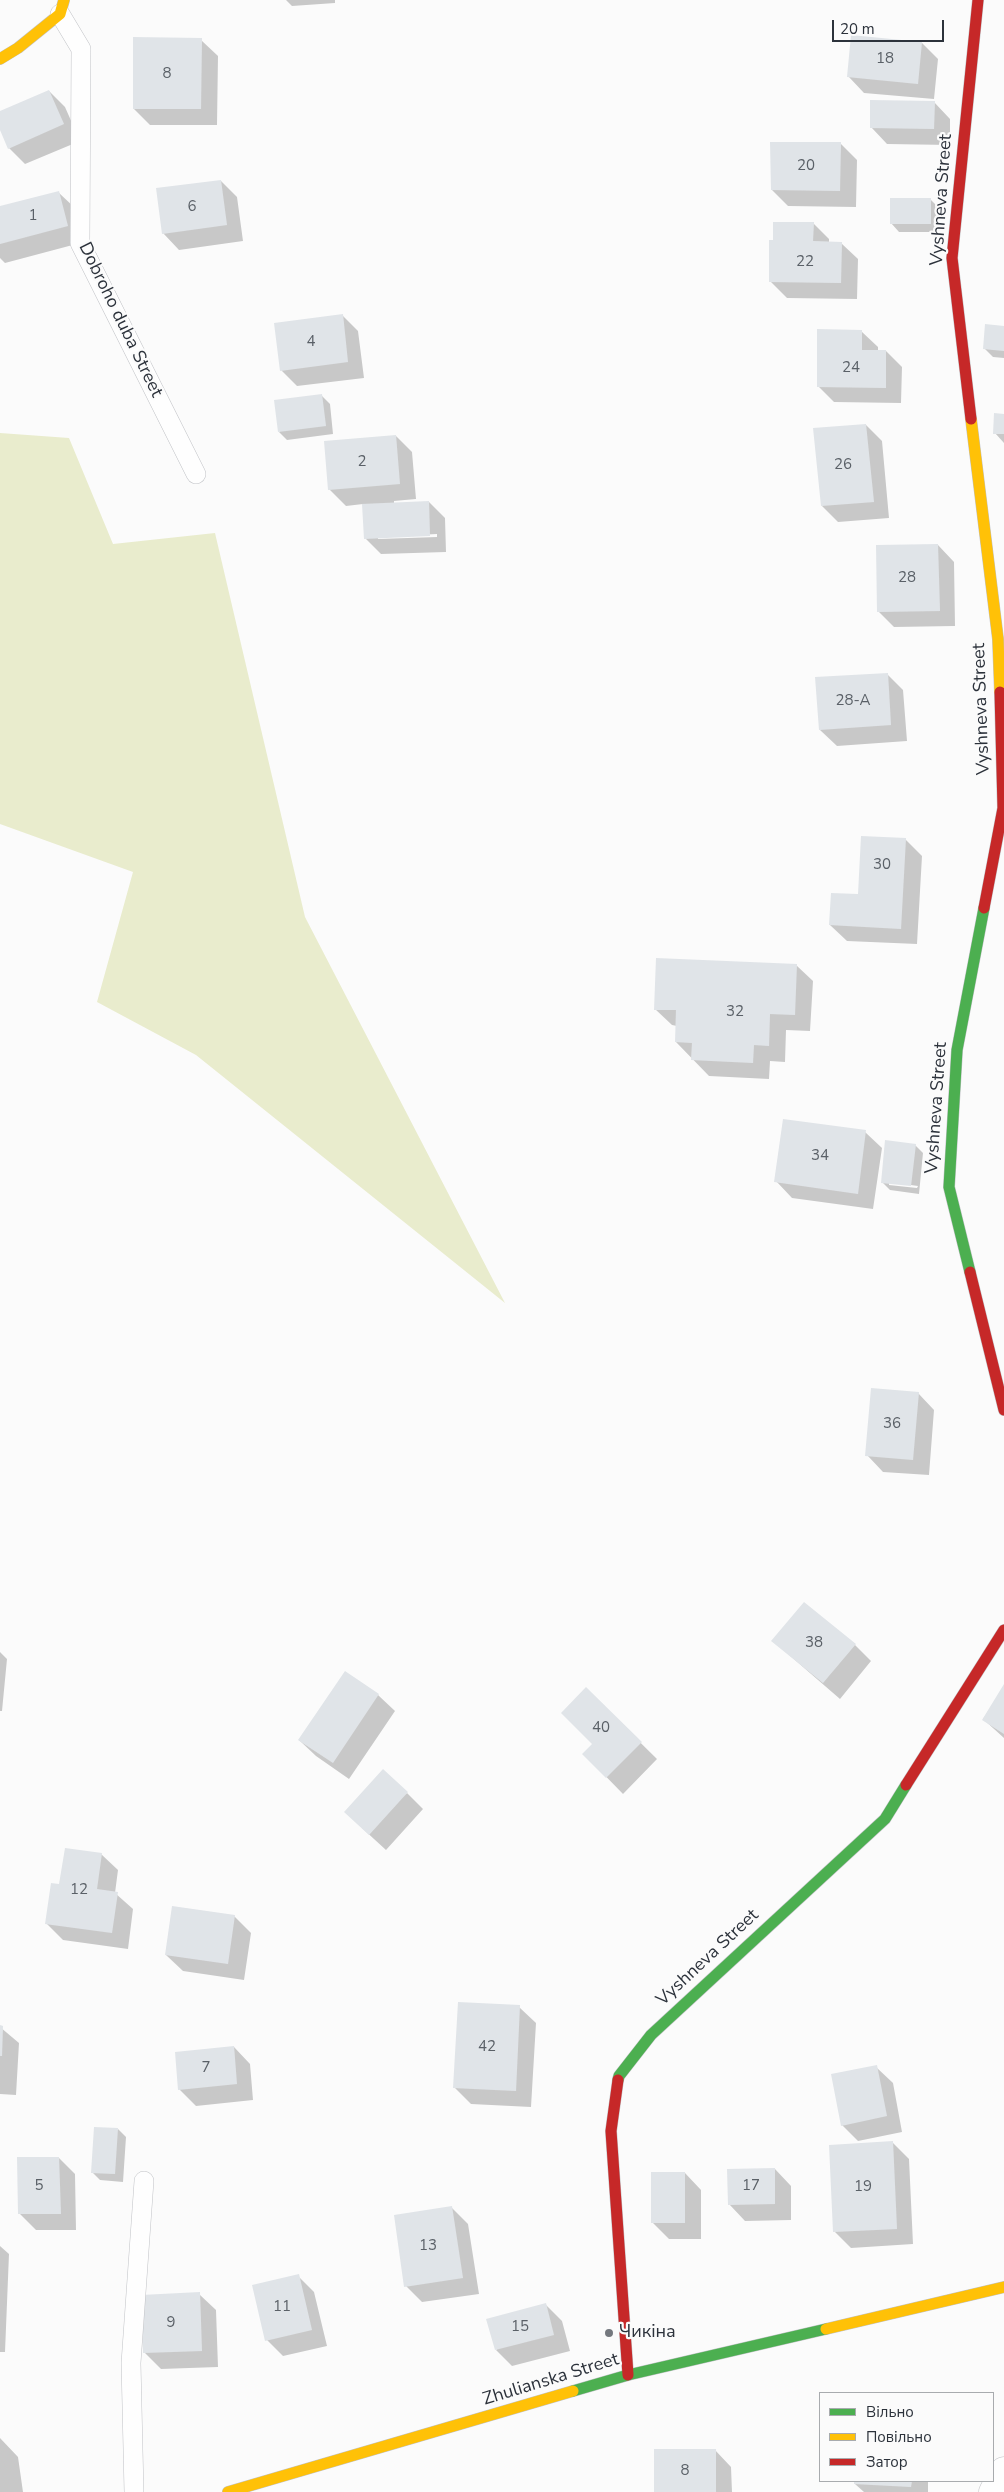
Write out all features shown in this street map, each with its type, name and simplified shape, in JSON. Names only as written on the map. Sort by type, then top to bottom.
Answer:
[{"type":"street","name":"Vyshneva Street","points":[[978,0],[952,258],[998,639],[1003,808],[957,1050],[949,1187],[1004,1410]]},
{"type":"street","name":"Dobroho duba Street","points":[[0,59],[18,48],[62,7]]},
{"type":"street","name":"Vyshneva Street","points":[[628,2375],[611,2130],[619,2076],[651,2035],[885,1819],[1004,1630]]},
{"type":"street","name":"Zhulianska Street","points":[[228,2492],[628,2375],[1004,2287]]},
{"type":"street","points":[[993,2492],[1004,2470]]},
{"type":"lane","name":"Dobroho duba Street","points":[[62,7],[81,49],[80,243],[196,474]]},
{"type":"lane","points":[[134,2492],[131,2363],[144,2181]]},
{"type":"green space","points":[[0,433],[69,438],[113,544],[215,533],[305,917],[505,1303],[196,1055],[97,1002],[133,872],[0,824]]},
{"type":"building","points":[[851,35],[922,42],[918,84],[847,77]]},
{"type":"building","points":[[133,37],[202,38],[201,109],[133,109]]},
{"type":"building","points":[[49,90],[64,124],[8,149],[0,130],[0,111]]},
{"type":"building","points":[[870,100],[935,101],[934,129],[870,128]]},
{"type":"building","points":[[770,142],[841,142],[840,191],[771,190]]},
{"type":"building","points":[[221,180],[227,225],[162,234],[156,188]]},
{"type":"building","points":[[59,191],[68,226],[0,244],[0,206]]},
{"type":"building","points":[[890,198],[931,198],[931,224],[890,224]]},
{"type":"building","points":[[773,222],[814,222],[813,241],[842,242],[841,283],[769,282],[769,240],[773,240]]},
{"type":"building","points":[[343,314],[348,362],[280,371],[274,323]]},
{"type":"building","points":[[985,324],[1004,326],[1004,351],[983,349]]},
{"type":"building","points":[[817,329],[862,330],[862,350],[886,350],[886,388],[817,387]]},
{"type":"building","points":[[322,394],[326,426],[278,432],[274,400]]},
{"type":"building","points":[[994,413],[1004,414],[1004,434],[993,434]]},
{"type":"building","points":[[866,424],[874,502],[821,506],[813,428]]},
{"type":"building","points":[[396,435],[400,484],[328,490],[324,441]]},
{"type":"building","points":[[429,501],[430,536],[364,539],[362,504]]},
{"type":"building","points":[[938,544],[940,611],[877,612],[876,545]]},
{"type":"building","points":[[888,673],[891,725],[819,730],[815,677]]},
{"type":"building","points":[[861,836],[906,838],[901,929],[829,925],[831,893],[858,894]]},
{"type":"building","points":[[656,958],[797,964],[795,1015],[770,1014],[769,1046],[754,1045],[753,1063],[691,1060],[692,1043],[675,1042],[676,1010],[654,1010]]},
{"type":"building","points":[[783,1119],[866,1130],[858,1194],[774,1182]]},
{"type":"building","points":[[885,1140],[916,1144],[911,1186],[881,1183]]},
{"type":"building","points":[[871,1388],[919,1392],[913,1460],[865,1456]]},
{"type":"building","points":[[804,1602],[856,1644],[823,1683],[771,1641]]},
{"type":"building","points":[[345,1671],[379,1694],[333,1763],[298,1740]]},
{"type":"building","points":[[1004,1684],[1004,1734],[982,1720]]},
{"type":"building","points":[[586,1687],[642,1742],[606,1778],[582,1754],[592,1744],[561,1713]]},
{"type":"building","points":[[383,1769],[408,1792],[369,1835],[344,1812]]},
{"type":"building","points":[[65,1848],[102,1853],[97,1889],[118,1892],[112,1933],[45,1924],[51,1883],[59,1884]]},
{"type":"building","points":[[172,1906],[235,1915],[228,1964],[165,1955]]},
{"type":"building","points":[[458,2002],[520,2005],[516,2091],[453,2088]]},
{"type":"building","points":[[0,2025],[3,2026],[2,2056],[0,2056]]},
{"type":"building","points":[[234,2046],[237,2084],[178,2090],[175,2052]]},
{"type":"building","points":[[877,2065],[887,2116],[841,2126],[831,2074]]},
{"type":"building","points":[[94,2127],[118,2128],[115,2174],[91,2173]]},
{"type":"building","points":[[893,2141],[897,2229],[833,2232],[829,2145]]},
{"type":"building","points":[[17,2157],[59,2157],[61,2214],[18,2214]]},
{"type":"building","points":[[775,2168],[775,2204],[728,2205],[727,2169]]},
{"type":"building","points":[[651,2172],[685,2172],[685,2223],[651,2223]]},
{"type":"building","points":[[452,2206],[463,2278],[404,2287],[394,2215]]},
{"type":"building","points":[[299,2274],[312,2330],[265,2341],[252,2285]]},
{"type":"building","points":[[200,2292],[202,2351],[143,2353],[141,2295]]},
{"type":"building","points":[[546,2303],[554,2335],[495,2350],[486,2319]]},
{"type":"building","points":[[654,2449],[716,2449],[716,2492],[654,2492]]},
{"type":"building","points":[[854,2482],[912,2482],[911,2487],[854,2484]]},
{"type":"traffic: fast","points":[[970,1272],[949,1187],[957,1050],[984,908]]},
{"type":"traffic: fast","points":[[618,2080],[619,2076],[651,2035],[885,1819],[906,1785]]},
{"type":"traffic: fast","points":[[573,2391],[628,2375],[826,2329]]},
{"type":"traffic: slow","points":[[0,59],[18,48],[60,14],[64,0]]},
{"type":"traffic: slow","points":[[971,419],[998,639],[1000,692]]},
{"type":"traffic: slow","points":[[826,2329],[1004,2287]]},
{"type":"traffic: slow","points":[[228,2492],[573,2391]]},
{"type":"traffic: jam","points":[[971,419],[952,258],[978,0]]},
{"type":"traffic: jam","points":[[984,908],[1003,808],[1000,692]]},
{"type":"traffic: jam","points":[[970,1272],[1004,1410]]},
{"type":"traffic: jam","points":[[906,1785],[1004,1630]]},
{"type":"traffic: jam","points":[[618,2080],[611,2131],[628,2375]]},
{"type":"place","name":"Чикіна","points":[[609,2333]]}]
